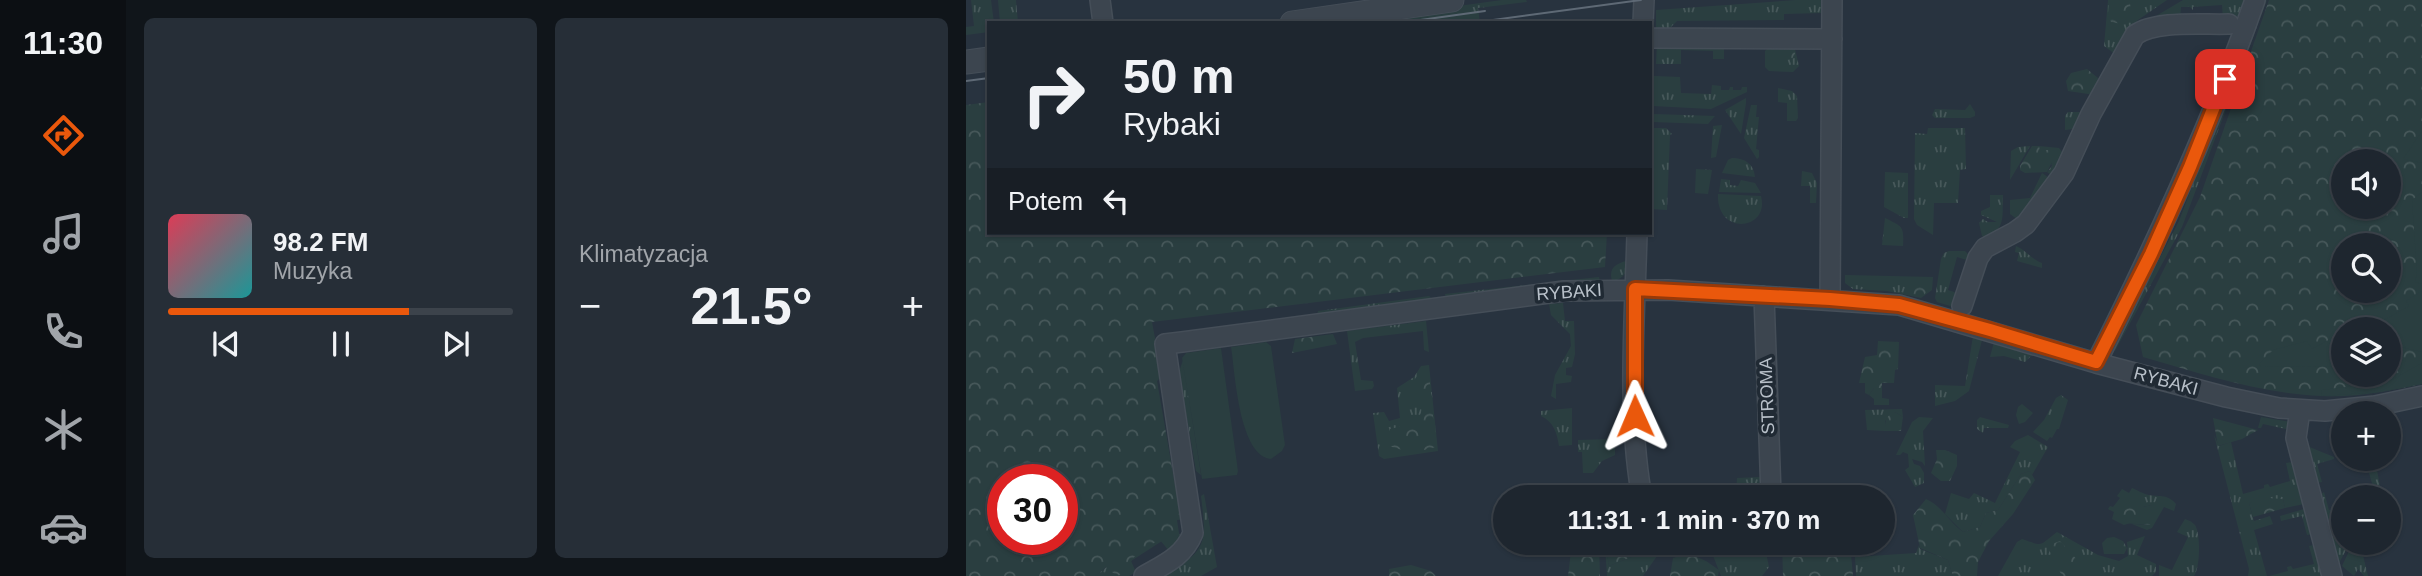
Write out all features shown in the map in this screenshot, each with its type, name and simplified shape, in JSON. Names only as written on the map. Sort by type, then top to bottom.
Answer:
[{"type":"street","points":[[1100,0],[1103,21]]},
{"type":"street","points":[[1306,21],[1452,0]]},
{"type":"street","points":[[1643,21],[1644,0]]},
{"type":"street","points":[[1830,299],[1832,0]]},
{"type":"street","points":[[2096,362],[2151,254],[2190,167],[2255,0]]},
{"type":"street","points":[[1962,306],[1978,258],[1985,248],[2026,224],[2064,173],[2091,114],[2135,36],[2144,29],[2229,24]]},
{"type":"street","points":[[1652,38],[1832,39]]},
{"type":"street","points":[[966,62],[987,59]]},
{"type":"street","points":[[1637,235],[1636,461],[1640,485]]},
{"type":"street","name":"RYBAKI","points":[[1144,576],[1178,556],[1188,546],[1193,533],[1165,344],[1523,295],[1635,289],[1830,299],[1915,308],[2235,400],[2300,410],[2346,410],[2422,396]]},
{"type":"street","name":"STROMA","points":[[1764,296],[1771,485]]},
{"type":"street","points":[[2300,410],[2296,439],[2332,576]]},
{"type":"green space","points":[[971,0],[991,0],[994,21],[987,21],[987,32],[966,35],[966,27],[974,26]]},
{"type":"green space","points":[[998,0],[1016,0],[1018,21],[1000,21]]},
{"type":"green space","points":[[1502,0],[1527,2],[1478,8],[1480,21],[1350,21]]},
{"type":"green space","points":[[1822,0],[1822,13],[1784,14],[1784,20],[1677,21],[1669,29],[1656,29],[1656,10]]},
{"type":"green space","points":[[2108,0],[2167,0],[2138,20],[2115,54],[2104,46]]},
{"type":"green space","points":[[2109,0],[2130,0],[2131,20],[2122,24],[2111,22],[2108,13]]},
{"type":"green space","points":[[2183,0],[2247,0],[2242,14],[2231,19],[2223,19],[2222,5],[2193,7],[2193,10],[2190,7],[2181,7],[2180,20],[2150,23],[2156,16]]},
{"type":"green space","points":[[2263,0],[2267,0],[2182,227],[2115,351],[2114,347],[2179,221]]},
{"type":"green space","points":[[2269,0],[2422,0],[2422,384],[2359,395],[2334,396],[2275,391],[2231,382],[2143,357],[2136,325],[2200,197]]},
{"type":"green space","points":[[1657,44],[1724,47],[1724,59],[1713,59],[1713,51],[1681,50],[1681,64],[1656,64]]},
{"type":"green space","points":[[1773,44],[1789,45],[1795,49],[1799,66],[1793,72],[1769,71],[1765,67],[1765,51]]},
{"type":"green space","points":[[1772,47],[1789,47],[1795,53],[1795,58],[1786,60],[1770,55],[1768,51]]},
{"type":"green space","points":[[2087,69],[2098,78],[2095,95],[2068,91],[2066,81],[2071,73]]},
{"type":"green space","points":[[1654,76],[1680,77],[1681,93],[1711,94],[1712,85],[1721,86],[1721,90],[1733,87],[1733,90],[1741,90],[1742,87],[1747,87],[1747,92],[1711,109],[1653,106]]},
{"type":"green space","points":[[1778,88],[1792,91],[1797,96],[1796,121],[1787,121],[1787,103],[1778,102]]},
{"type":"green space","points":[[1746,98],[1746,103],[1741,134],[1725,110]]},
{"type":"green space","points":[[987,102],[987,235],[1607,235],[1605,267],[1152,322],[1162,376],[1157,381],[1175,485],[1182,489],[1185,519],[1177,520],[1180,540],[1169,551],[1160,540],[1139,552],[1126,573],[1117,576],[1106,567],[1095,576],[966,576],[966,105]]},
{"type":"green space","points":[[1970,104],[1975,116],[1970,118],[1935,118],[1932,115],[1935,109],[1965,110]]},
{"type":"green space","points":[[1751,105],[1757,105],[1756,117],[1759,117],[1757,159],[1744,138]]},
{"type":"green space","points":[[2068,112],[2084,112],[2073,129],[2065,130],[2065,116]]},
{"type":"green space","points":[[1653,114],[1715,116],[1708,124],[1653,122]]},
{"type":"green space","points":[[1722,125],[1716,157],[1711,158],[1713,126]]},
{"type":"green space","points":[[1654,128],[1666,128],[1672,134],[1667,210],[1652,209]]},
{"type":"green space","points":[[1928,128],[1965,128],[1966,169],[1960,170],[1958,203],[1934,203],[1933,235],[1917,225],[1914,219],[1915,133],[1927,134]]},
{"type":"green space","points":[[2422,131],[2422,163],[2403,159]]},
{"type":"green space","points":[[2030,146],[2010,180],[2011,151]]},
{"type":"green space","points":[[2032,146],[2039,146],[2040,150],[2054,150],[2055,156],[2047,172],[2025,173],[2020,170]]},
{"type":"green space","points":[[2039,146],[2059,148],[2063,153],[2054,177],[2047,172],[2052,166],[2049,150],[2039,150]]},
{"type":"green space","points":[[1732,158],[1748,163],[1755,177],[1722,173],[1728,160]]},
{"type":"green space","points":[[1696,169],[1712,170],[1708,194],[1695,193]]},
{"type":"green space","points":[[1802,171],[1812,173],[1817,183],[1816,203],[1810,203],[1810,186],[1801,186]]},
{"type":"green space","points":[[1885,172],[1908,173],[1908,218],[1884,207]]},
{"type":"green space","points":[[2042,173],[2052,180],[2024,216],[2017,219],[2010,214],[2010,200],[2030,198]]},
{"type":"green space","points":[[1721,179],[1730,180],[1730,185],[1738,186],[1741,180],[1755,183],[1761,193],[1719,192]]},
{"type":"green space","points":[[2422,192],[2422,284],[2415,282],[2417,273],[2412,200]]},
{"type":"green space","points":[[1718,194],[1761,196],[1762,208],[1751,222],[1733,222],[1725,217],[1720,208]]},
{"type":"green space","points":[[1990,195],[2003,195],[2003,215],[1998,230],[1988,239],[1982,236],[1979,223],[1983,219],[1997,222],[1981,215],[1981,211],[1990,207]]},
{"type":"green space","points":[[1885,218],[1901,228],[1903,246],[1882,245]]},
{"type":"green space","points":[[2016,246],[2042,263],[2042,268],[2017,261],[2019,253],[2015,252]]},
{"type":"green space","points":[[1965,251],[1971,257],[1970,261],[1957,257],[1948,290],[1957,293],[1957,308],[1937,302],[1935,298],[1941,259],[1944,253]]},
{"type":"green space","points":[[1630,260],[1622,277],[1612,281],[1611,272],[1615,266]]},
{"type":"green space","points":[[1845,275],[1933,277],[1932,290],[1921,298],[1887,291],[1853,289],[1845,283]]},
{"type":"green space","points":[[1599,277],[1600,282],[1446,299],[1445,294]]},
{"type":"green space","points":[[1910,281],[1927,283],[1929,289],[1924,295],[1906,294]]},
{"type":"green space","points":[[2422,291],[2422,352],[2401,347],[2401,317],[2389,317],[2409,306],[2406,301]]},
{"type":"green space","points":[[1429,296],[1433,300],[1317,316],[1318,311]]},
{"type":"green space","points":[[1563,303],[1565,321],[1574,321],[1575,354],[1572,367],[1566,368],[1566,375],[1572,376],[1571,382],[1556,384],[1556,399],[1551,396],[1555,375],[1571,346],[1570,334],[1551,315],[1549,304]]},
{"type":"green space","points":[[1426,321],[1429,352],[1424,350],[1423,331],[1363,338],[1355,342],[1361,380],[1373,381],[1374,386],[1372,389],[1355,391],[1347,331]]},
{"type":"green space","points":[[1333,334],[1337,344],[1292,353],[1295,339]]},
{"type":"green space","points":[[1973,336],[1982,340],[1969,391],[1955,401],[1935,406],[1935,385],[1965,386]]},
{"type":"green space","points":[[2331,339],[2331,366],[2261,367],[2259,364],[2273,350],[2307,341],[2312,349]]},
{"type":"green space","points":[[1878,341],[1899,342],[1898,369],[1895,370],[1894,383],[1882,383],[1882,388],[1874,388],[1869,395],[1865,393],[1865,383],[1859,383],[1865,357],[1877,355]]},
{"type":"green space","points":[[1266,342],[1271,346],[1285,445],[1282,451],[1271,459],[1260,454],[1245,429],[1231,347]]},
{"type":"green space","points":[[1994,342],[2032,355],[2025,362],[2004,356],[1990,357]]},
{"type":"green space","points":[[1221,348],[1238,471],[1237,475],[1202,479],[1182,358],[1186,353]]},
{"type":"green space","points":[[1183,360],[1201,475],[1196,471],[1179,372]]},
{"type":"green space","points":[[2422,363],[2422,384],[2381,392],[2322,396],[2321,390],[2346,387],[2401,387],[2401,375]]},
{"type":"green space","points":[[1429,365],[1438,451],[1384,459],[1379,456],[1373,413],[1384,412],[1389,421],[1400,418],[1397,388],[1414,377],[1421,366]]},
{"type":"green space","points":[[1421,371],[1429,373],[1436,447],[1412,453],[1389,446],[1390,429],[1407,425],[1421,414],[1423,394],[1408,388]]},
{"type":"green space","points":[[1874,388],[1882,388],[1882,398],[1889,399],[1889,405],[1874,405],[1874,399],[1869,395]]},
{"type":"green space","points":[[2061,395],[2068,400],[2059,429],[2047,441],[2033,432],[2044,420],[2056,398]]},
{"type":"green space","points":[[2022,404],[2033,413],[2025,422],[2019,424],[2016,415]]},
{"type":"green space","points":[[1572,408],[1572,445],[1559,446],[1554,428],[1541,416],[1541,411]]},
{"type":"green space","points":[[1902,409],[1903,417],[1895,412],[1885,421],[1885,431],[1867,430],[1865,410]]},
{"type":"green space","points":[[1895,412],[1903,417],[1901,431],[1885,431],[1886,419]]},
{"type":"green space","points":[[1919,417],[1933,418],[1923,431],[1925,466],[1912,459],[1924,473],[1924,483],[1915,487],[1905,470],[1909,467],[1908,454],[1903,452],[1896,455],[1912,422]]},
{"type":"green space","points":[[1980,417],[2009,425],[2008,428],[1984,428],[1983,433],[1977,429],[1977,420]]},
{"type":"green space","points":[[2261,417],[2291,422],[2290,430],[2263,424],[2258,428]]},
{"type":"green space","points":[[2213,418],[2258,430],[2242,439],[2218,446]]},
{"type":"green space","points":[[2028,435],[2048,447],[2032,475],[2030,471],[2021,474],[1998,510],[1986,513],[1980,527],[1963,532],[1945,514],[1951,493],[1969,499],[1974,493],[1995,503],[2020,452],[2010,447],[2015,441]]},
{"type":"green space","points":[[2214,435],[2219,446],[2231,442],[2243,494],[2264,488],[2264,485],[2268,484],[2270,487],[2290,481],[2286,463],[2293,462],[2304,504],[2285,508],[2283,499],[2249,503],[2254,521],[2270,516],[2273,524],[2254,530],[2267,576],[2248,576],[2249,569]]},
{"type":"green space","points":[[1615,439],[1615,455],[1602,461],[1593,473],[1583,473],[1582,452],[1578,452],[1578,440]]},
{"type":"green space","points":[[2302,444],[2331,456],[2331,460],[2317,464],[2322,482],[2316,483]]},
{"type":"green space","points":[[1936,450],[1957,455],[1957,466],[1950,481],[1941,481],[1931,473],[1937,459]]},
{"type":"green space","points":[[2030,471],[2035,480],[2013,514],[1989,541],[1978,562],[1977,576],[1953,576],[1948,560],[1920,548],[1913,515],[1926,499],[1963,532],[1980,527],[1986,513],[1998,510],[2021,474]]},
{"type":"green space","points":[[2368,471],[2377,471],[2380,485],[2373,485]]},
{"type":"green space","points":[[1760,477],[1760,485],[1737,485],[1737,478]]},
{"type":"green space","points":[[2132,488],[2170,499],[2176,504],[2174,511],[2164,507],[2152,528],[2147,530],[2132,524],[2150,525],[2152,505],[2143,507],[2123,523],[2130,523],[2124,525],[2112,519],[2114,512],[2108,509],[2120,498],[2117,496],[2122,489],[2129,493]]},
{"type":"green space","points":[[2324,492],[2331,510],[2331,533],[2329,533],[2320,495]]},
{"type":"green space","points":[[1204,494],[1217,567],[1201,576],[1165,576],[1189,559],[1201,544],[1204,525],[1201,496]]},
{"type":"green space","points":[[2126,498],[2137,498],[2143,507],[2152,505],[2157,500],[2162,503],[2150,525],[2123,523],[2117,518],[2117,509]]},
{"type":"green space","points":[[2268,498],[2283,499],[2285,508],[2253,517],[2249,503]]},
{"type":"green space","points":[[2307,510],[2312,534],[2307,535],[2302,516],[2281,521],[2280,516]]},
{"type":"green space","points":[[1168,519],[1180,535],[1162,541],[1131,561],[1136,572],[1129,576],[1095,576]]},
{"type":"green space","points":[[2185,519],[2197,529],[2199,559],[2196,572],[2194,576],[2159,576],[2159,565],[2172,570],[2188,537],[2177,532]]},
{"type":"green space","points":[[2057,532],[2098,555],[2119,561],[2128,556],[2127,542],[2145,536],[2137,555],[2156,564],[2156,572],[2152,576],[1998,576],[2017,542],[2022,539],[2041,544]]},
{"type":"green space","points":[[2114,537],[2123,541],[2127,548],[2124,554],[2104,554],[2102,543],[2107,538]]},
{"type":"green space","points":[[2060,541],[2080,563],[2087,576],[2062,576],[2049,550],[2052,544]]},
{"type":"green space","points":[[1919,545],[1920,549],[1948,560],[1953,576],[1856,576],[1855,557],[1916,553]]},
{"type":"green space","points":[[2314,545],[2326,576],[2269,576],[2288,571],[2287,567],[2291,566],[2293,569],[2314,564],[2309,546]]},
{"type":"green space","points":[[1571,555],[1599,555],[1600,576],[1568,576]]},
{"type":"green space","points":[[1606,555],[1609,566],[1636,555],[1657,556],[1643,576],[1607,576]]},
{"type":"green space","points":[[1607,555],[1636,555],[1609,566]]},
{"type":"green space","points":[[1692,555],[1719,570],[1718,576],[1670,576],[1673,558]]},
{"type":"green space","points":[[1713,555],[1766,555],[1769,567],[1762,576],[1721,576]]},
{"type":"green space","points":[[1782,555],[1851,555],[1853,576],[1783,576]]},
{"type":"green space","points":[[2333,555],[2343,555],[2339,563]]},
{"type":"green space","points":[[2347,555],[2363,555],[2368,576],[2364,576],[2358,569],[2354,576],[2342,566]]},
{"type":"green space","points":[[1411,565],[1431,571],[1436,576],[1389,576],[1389,569]]},
{"type":"tram line","points":[[1486,21],[1641,0]]},
{"type":"tram line","points":[[1413,21],[1485,11]]},
{"type":"tram line","points":[[966,81],[987,78]]},
{"type":"route","points":[[1635,416],[1635,289],[1899,305],[2096,362],[2151,254],[2225,79]]}]
